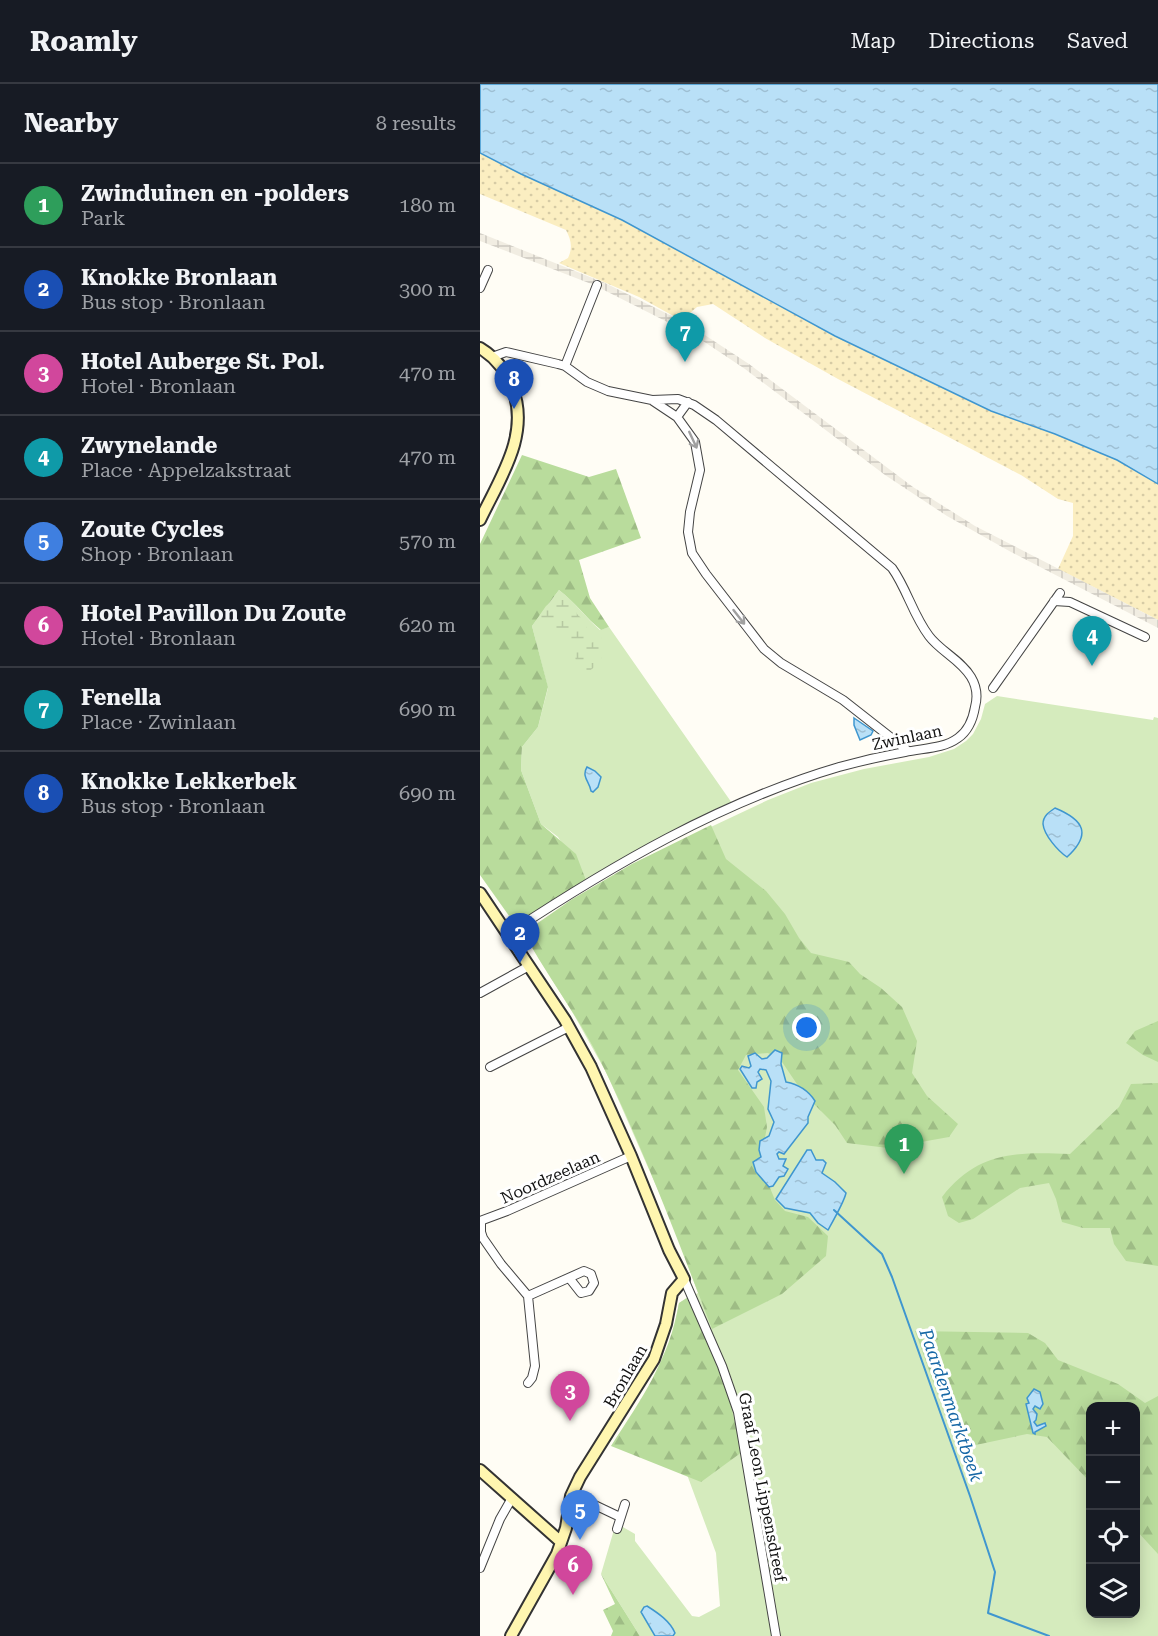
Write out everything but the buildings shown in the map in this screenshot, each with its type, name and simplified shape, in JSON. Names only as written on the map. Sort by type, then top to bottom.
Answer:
[{"type":"street","points":[[480,288],[488,270]]},
{"type":"street","points":[[565,366],[597,285]]},
{"type":"street","points":[[480,348],[492,357],[510,381],[516,396],[520,422],[513,451],[480,520]]},
{"type":"street","name":"Zwinlaan","points":[[492,357],[506,352],[565,366],[596,387],[652,400],[678,399],[688,402],[730,430],[892,568],[905,588],[927,634],[936,645],[962,666],[970,676],[977,693],[973,716],[963,733],[950,742],[940,746],[861,761],[809,776],[734,806],[628,858],[508,934]]},
{"type":"street","points":[[652,400],[677,417],[695,442],[700,470],[690,512],[688,532],[692,553],[706,574],[764,649],[782,663],[843,700],[908,751]]},
{"type":"street","points":[[677,417],[688,402]]},
{"type":"street","points":[[993,688],[1060,593]]},
{"type":"street","points":[[1054,601],[1070,602],[1145,637]]},
{"type":"street","points":[[480,893],[569,1027],[597,1079],[669,1250],[684,1279]]},
{"type":"street","points":[[480,993],[529,966]]},
{"type":"street","points":[[490,1067],[569,1027]]},
{"type":"street","name":"Noordzeelaan","points":[[480,1221],[631,1156]]},
{"type":"street","points":[[480,1221],[483,1238],[528,1296],[535,1366],[528,1383]]},
{"type":"street","points":[[528,1296],[570,1279]]},
{"type":"street","name":"Bronlaan","points":[[511,1636],[561,1542],[566,1528],[571,1496],[580,1477],[654,1359],[663,1334],[672,1293],[684,1279]]},
{"type":"street","name":"Graaf Leon Lippensdreef","points":[[684,1279],[722,1366],[738,1412],[776,1636]]},
{"type":"street","points":[[480,1470],[561,1542]]},
{"type":"street","points":[[571,1496],[620,1516]]},
{"type":"street","points":[[480,1568],[500,1519],[512,1498]]},
{"type":"street","points":[[617,1529],[625,1504]]},
{"type":"green space","points":[[522,455],[589,477],[616,469],[641,538],[579,560],[590,598],[609,627],[601,630],[559,590],[532,626],[548,687],[538,727],[522,747],[521,770],[541,824],[576,854],[587,883],[517,927],[480,875],[480,544]]},
{"type":"green space","points":[[559,590],[600,630],[609,627],[734,806],[587,883],[558,837],[541,824],[521,770],[522,747],[538,727],[548,688],[532,626]]},
{"type":"green space","points":[[562,593],[572,602],[577,614],[585,622],[590,643],[594,642],[596,635],[601,637],[603,650],[601,659],[586,674],[577,670],[574,647],[566,641],[562,634],[535,622],[546,606]]},
{"type":"green space","points":[[997,696],[1153,720],[1154,717],[1158,718],[1158,1636],[640,1636],[601,1574],[616,1523],[635,1534],[635,1541],[692,1616],[699,1617],[720,1606],[716,1553],[652,1380],[672,1337],[679,1303],[698,1293],[672,1222],[607,1074],[527,939],[528,931],[571,900],[632,864],[768,800],[811,783],[864,769],[929,757],[954,749],[973,734],[981,719],[985,704]]},
{"type":"green space","points":[[711,825],[726,859],[766,891],[785,914],[811,953],[849,962],[860,974],[881,988],[902,1007],[917,1041],[912,1073],[927,1096],[958,1124],[949,1137],[888,1148],[847,1143],[835,1125],[803,1093],[780,1059],[768,1053],[746,1055],[738,1070],[764,1107],[767,1127],[763,1148],[768,1183],[775,1200],[785,1211],[808,1217],[828,1236],[826,1256],[782,1294],[712,1329],[659,1193],[616,1093],[583,1029],[527,939],[529,929],[571,900],[632,864]]},
{"type":"green space","points":[[1158,1021],[1158,1062],[1126,1043],[1135,1031]]},
{"type":"green space","points":[[1158,1083],[1158,1266],[1126,1261],[1114,1244],[1110,1228],[1083,1228],[1062,1222],[1049,1183],[1020,1188],[973,1219],[959,1223],[948,1216],[942,1197],[970,1171],[984,1163],[1016,1155],[1070,1154],[1119,1107],[1131,1084]]},
{"type":"green space","points":[[688,1297],[726,1386],[742,1452],[701,1482],[611,1446],[653,1378],[669,1343],[679,1303]]},
{"type":"green space","points":[[915,1331],[1028,1333],[1045,1343],[1058,1360],[1118,1384],[1145,1403],[1158,1396],[1158,1554],[1140,1534],[1140,1402],[1086,1402],[1086,1478],[1047,1437],[1027,1434],[957,1449]]},
{"type":"green space","points":[[601,1574],[640,1636],[611,1636],[613,1631],[603,1610],[615,1604]]},
{"type":"sand","points":[[480,153],[622,220],[835,336],[991,411],[1117,460],[1158,484],[1158,620],[1058,569],[1073,536],[1073,503],[1058,499],[1021,475],[838,379],[765,338],[713,304],[697,307],[689,314],[688,324],[639,297],[559,263],[568,258],[571,247],[566,230],[480,194]]},
{"type":"shaded area","points":[[480,233],[605,283],[688,324],[749,364],[913,487],[975,526],[1158,620],[1158,628],[947,516],[885,475],[745,369],[697,337],[594,285],[480,241]]},
{"type":"water","points":[[480,84],[1158,84],[1158,484],[1117,460],[991,411],[835,336],[622,220],[480,153]]},
{"type":"water","points":[[854,718],[873,731],[871,735],[860,740],[854,725]]},
{"type":"water","points":[[587,767],[601,777],[598,787],[593,792],[585,777]]},
{"type":"water","points":[[1055,808],[1073,817],[1081,828],[1080,841],[1067,857],[1052,842],[1043,824],[1045,816]]},
{"type":"water","points":[[775,1050],[782,1053],[781,1064],[786,1082],[802,1088],[815,1101],[808,1117],[808,1123],[784,1154],[779,1152],[777,1154],[779,1159],[786,1159],[783,1166],[788,1169],[784,1176],[779,1177],[773,1186],[769,1187],[756,1172],[753,1162],[761,1157],[760,1141],[769,1136],[774,1122],[768,1109],[771,1081],[766,1070],[760,1069],[758,1072],[762,1079],[757,1082],[756,1088],[752,1088],[740,1069],[742,1066],[749,1068],[751,1066],[748,1056],[755,1053],[762,1059],[767,1058]]},
{"type":"water","points":[[807,1150],[811,1150],[816,1160],[823,1160],[826,1163],[822,1173],[846,1193],[828,1230],[810,1213],[785,1208],[776,1199]]},
{"type":"water","points":[[1034,1389],[1040,1392],[1043,1404],[1040,1409],[1035,1406],[1033,1409],[1037,1414],[1034,1422],[1037,1426],[1045,1423],[1046,1426],[1035,1434],[1026,1404],[1029,1403],[1027,1398]]},
{"type":"water","points":[[647,1606],[670,1625],[675,1633],[673,1636],[655,1636],[641,1612]]},
{"type":"waterway","name":"Paardenmarktbeek","points":[[834,1210],[882,1254],[892,1277],[995,1572],[988,1613],[1049,1636]]},
{"type":"place","name":"Fenella","points":[[685,362]]},
{"type":"place","name":"Knokke Lekkerbek","points":[[514,409]]},
{"type":"place","name":"Zwynelande","points":[[1092,666]]},
{"type":"place","name":"Knokke Bronlaan","points":[[520,963]]},
{"type":"place","name":"Zwinduinen en -polders","points":[[904,1174]]},
{"type":"place","name":"Hotel Auberge St. Pol.","points":[[570,1421]]},
{"type":"place","name":"Zoute Cycles","points":[[580,1540]]},
{"type":"place","name":"Hotel Pavillon Du Zoute","points":[[573,1595]]}]
